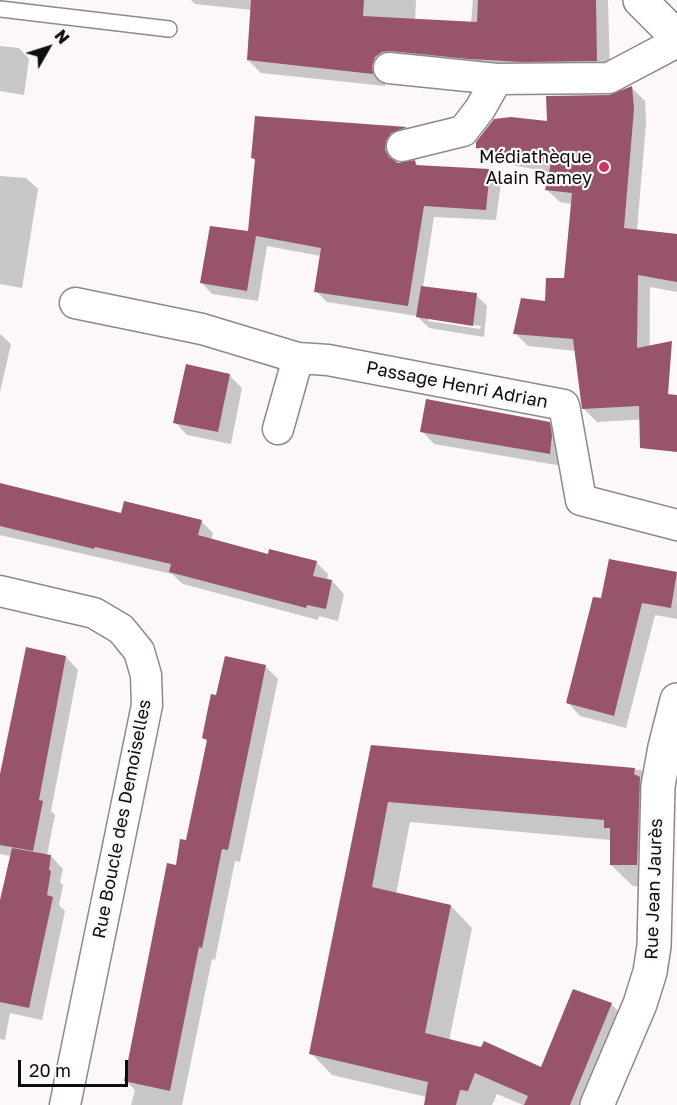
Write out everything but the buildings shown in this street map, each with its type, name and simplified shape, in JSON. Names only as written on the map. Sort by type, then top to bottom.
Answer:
[{"type":"street","points":[[640,0],[677,37]]},
{"type":"street","points":[[389,68],[496,80],[609,78],[677,42]]},
{"type":"street","points":[[402,146],[463,131],[480,109],[496,80]]},
{"type":"street","name":"Passage Henri Adrian","points":[[75,303],[202,329],[298,358],[328,360],[564,405],[580,500],[677,525]]},
{"type":"street","points":[[278,429],[298,358]]},
{"type":"street","name":"Rue Boucle des Demoiselles","points":[[0,591],[94,613],[121,628],[139,651],[146,675],[147,705],[65,1105]]},
{"type":"street","name":"Rue Jean Jaurès","points":[[597,1105],[640,1004],[650,972],[654,946],[658,786],[677,700]]},
{"type":"lane","points":[[0,9],[169,28]]},
{"type":"place","name":"Médiathèque Alain Ramey","points":[[604,167]]}]
